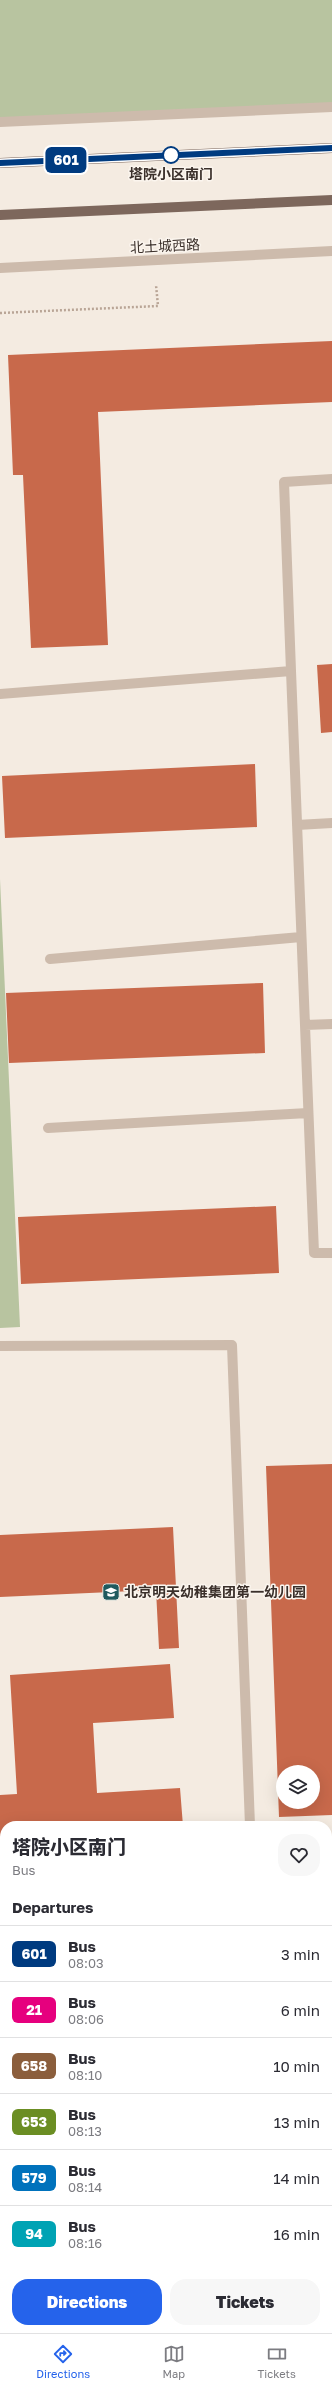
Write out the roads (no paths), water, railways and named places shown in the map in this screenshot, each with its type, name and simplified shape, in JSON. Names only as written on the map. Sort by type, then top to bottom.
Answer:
[{"type":"main road","points":[[0,163],[332,148]]},
{"type":"main road","points":[[0,215],[332,200]]},
{"type":"street","points":[[0,122],[332,107]]},
{"type":"street","name":"北土城西路","points":[[0,268],[332,251]]},
{"type":"street","points":[[332,479],[284,482],[314,1253],[332,1253]]},
{"type":"street","points":[[0,694],[291,671]]},
{"type":"street","points":[[297,825],[332,823]]},
{"type":"street","points":[[50,959],[301,937]]},
{"type":"street","points":[[305,1025],[332,1024]]},
{"type":"street","points":[[48,1128],[308,1113]]},
{"type":"street","points":[[0,1346],[232,1346],[250,1821]]},
{"type":"place","name":"塔院小区南门","points":[[171,155]]},
{"type":"place","name":"北京明天幼稚集团第一幼儿园","points":[[111,1592]]}]
